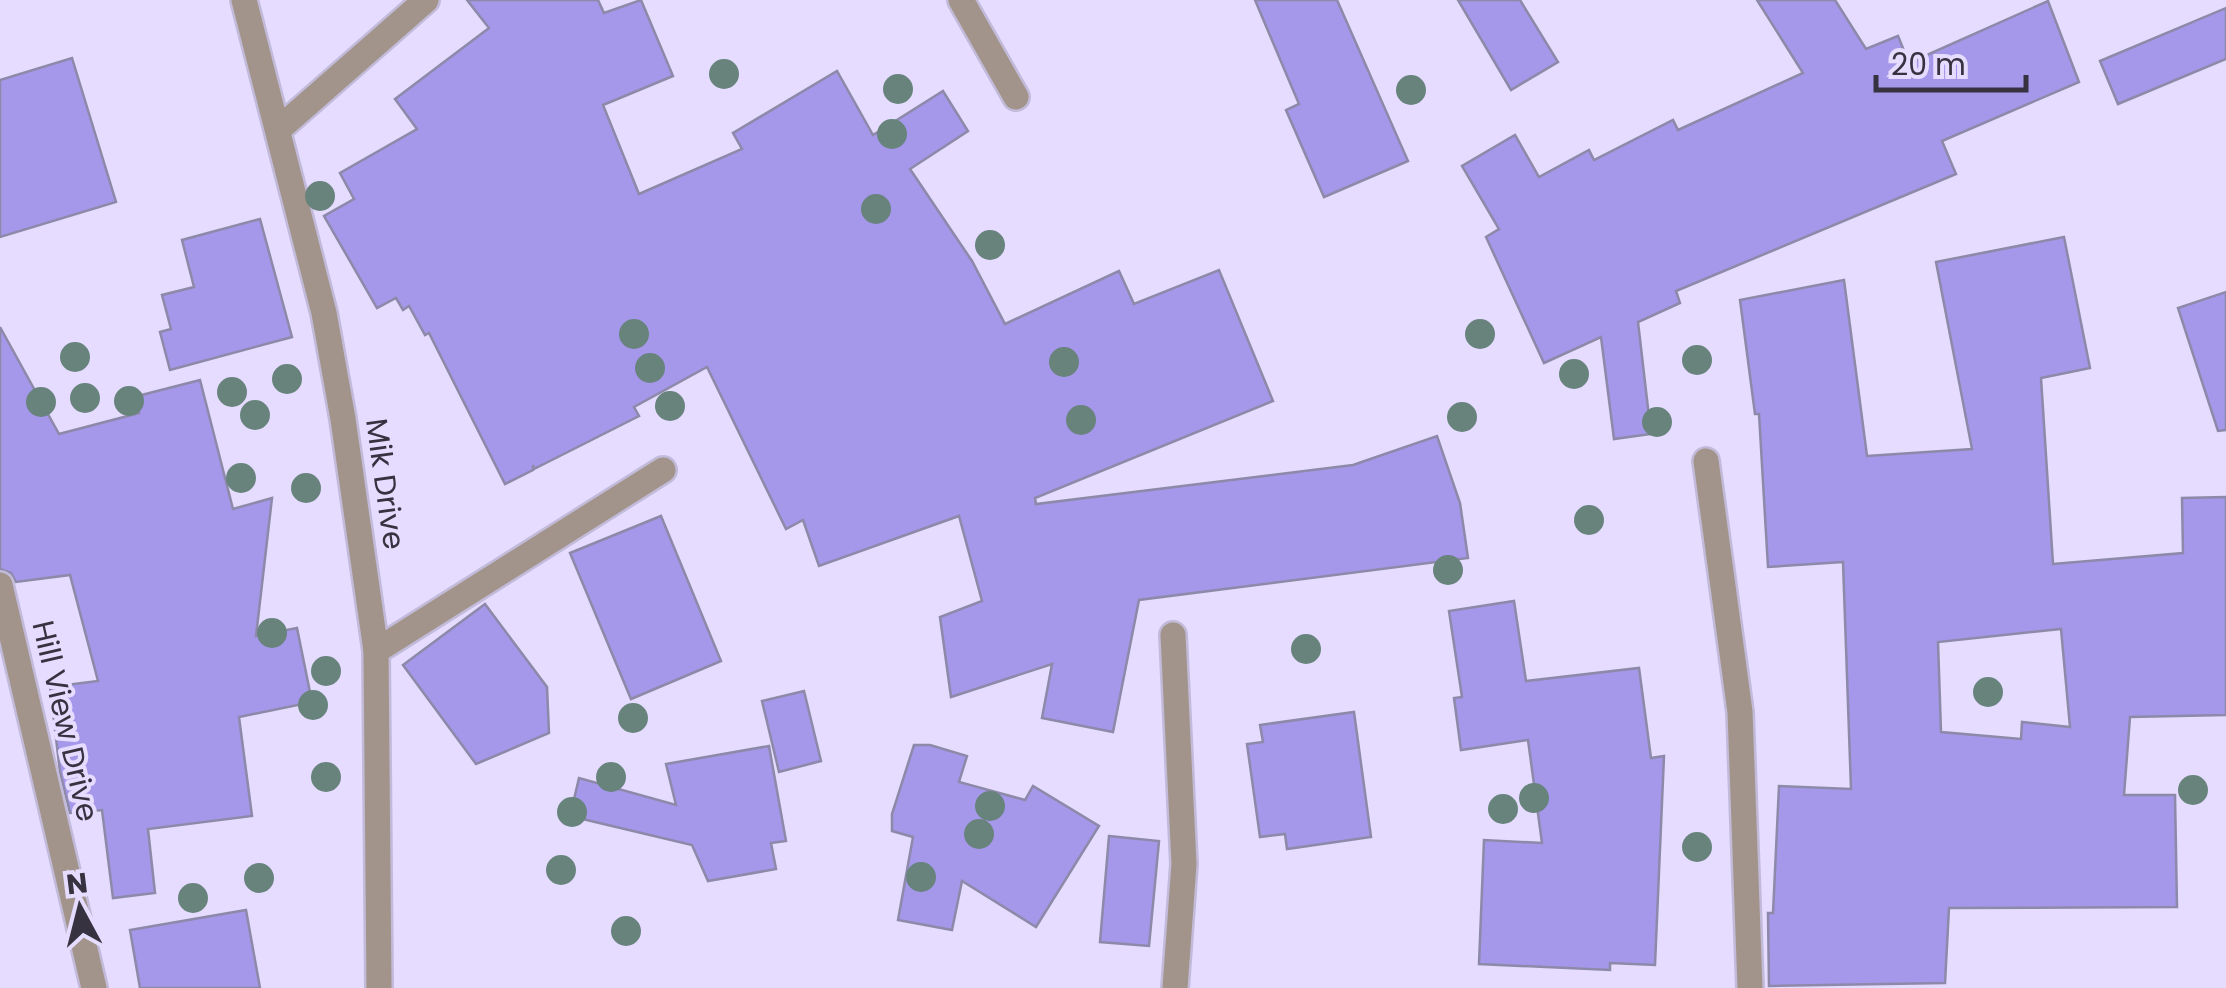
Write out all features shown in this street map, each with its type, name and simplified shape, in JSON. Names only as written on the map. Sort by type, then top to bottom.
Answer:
[{"type":"street","name":"Mik Drive","points":[[244,0],[280,129],[330,348],[376,651],[378,988]]},
{"type":"street","points":[[280,129],[426,0]]},
{"type":"street","points":[[961,0],[1016,97]]},
{"type":"street","points":[[1706,462],[1740,712],[1750,988]]},
{"type":"street","points":[[376,651],[663,470]]},
{"type":"street","name":"Hill View Drive","points":[[0,585],[94,988]]},
{"type":"street","points":[[1174,636],[1184,864],[1175,988]]},
{"type":"building","points":[[467,0],[598,0],[604,13],[641,0],[673,76],[603,105],[639,194],[742,149],[733,133],[837,71],[873,135],[943,91],[968,131],[910,169],[972,261],[1005,324],[1119,271],[1134,304],[1219,270],[1273,401],[1035,498],[1036,504],[1353,465],[1437,436],[1460,503],[1468,558],[1139,600],[1113,732],[1042,718],[1052,664],[951,697],[940,617],[982,601],[959,516],[819,566],[803,520],[786,529],[707,367],[634,407],[639,416],[534,469],[533,465],[533,470],[505,484],[429,333],[425,335],[409,306],[403,310],[396,298],[377,308],[324,216],[354,199],[340,173],[417,129],[395,99],[489,28]]},
{"type":"building","points":[[1255,0],[1337,0],[1408,161],[1324,197],[1286,110],[1299,104]]},
{"type":"building","points":[[1458,0],[1520,0],[1558,62],[1511,90]]},
{"type":"building","points":[[1757,0],[1835,0],[1866,49],[1898,36],[1909,63],[2048,1],[2079,82],[1942,141],[1956,174],[1676,291],[1680,303],[1638,322],[1651,434],[1614,439],[1601,337],[1544,363],[1486,237],[1499,229],[1462,166],[1515,135],[1539,177],[1589,150],[1594,160],[1673,120],[1678,130],[1803,73]]},
{"type":"building","points":[[2226,8],[2226,59],[2118,104],[2100,61]]},
{"type":"building","points":[[72,58],[116,202],[0,237],[0,80]]},
{"type":"building","points":[[260,219],[292,337],[170,370],[160,332],[171,329],[162,295],[194,287],[182,240]]},
{"type":"building","points":[[2064,237],[2090,368],[2041,378],[2053,564],[2183,553],[2182,498],[2226,497],[2226,715],[2130,717],[2124,795],[2175,795],[2177,907],[1949,908],[1945,983],[1769,986],[1768,913],[1773,913],[1779,786],[1851,789],[1843,562],[1768,567],[1759,414],[1755,414],[1740,300],[1844,280],[1867,456],[1972,449],[1936,262]],"holes":[[[2061,629],[2070,727],[2022,722],[2021,739],[1941,732],[1938,642]]]},
{"type":"building","points":[[2226,292],[2226,430],[2218,431],[2178,308]]},
{"type":"building","points":[[0,327],[59,434],[139,413],[134,397],[200,380],[233,509],[272,498],[256,636],[297,628],[312,702],[239,717],[252,816],[148,829],[155,893],[113,898],[102,810],[70,813],[60,772],[50,687],[98,681],[70,575],[16,582],[11,573],[0,569]]},
{"type":"building","points":[[661,516],[721,661],[631,699],[570,553]]},
{"type":"building","points":[[1514,601],[1526,681],[1639,668],[1651,758],[1664,756],[1655,965],[1610,963],[1610,970],[1479,964],[1484,840],[1542,843],[1528,740],[1461,750],[1454,698],[1462,697],[1449,611]]},
{"type":"building","points":[[485,604],[547,687],[549,733],[476,764],[403,665]]},
{"type":"building","points":[[804,691],[821,761],[779,772],[762,701]]},
{"type":"building","points":[[1354,712],[1371,837],[1287,849],[1285,834],[1260,837],[1247,744],[1263,742],[1260,725]]},
{"type":"building","points":[[914,745],[930,745],[967,756],[959,782],[1025,800],[1033,786],[1099,826],[1036,927],[962,881],[952,930],[898,920],[913,837],[892,831],[892,814]]},
{"type":"building","points":[[769,746],[786,841],[771,843],[776,869],[708,881],[692,845],[570,816],[579,778],[676,805],[666,764]]},
{"type":"building","points":[[1109,836],[1159,841],[1149,946],[1100,942]]},
{"type":"building","points":[[246,910],[260,988],[140,988],[130,930]]}]
